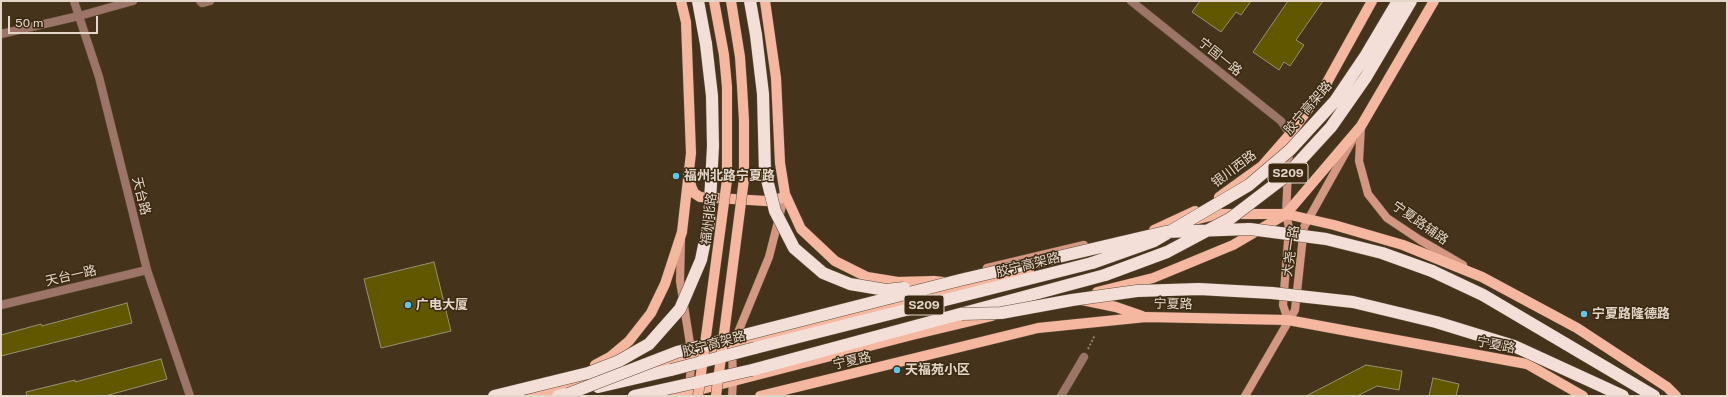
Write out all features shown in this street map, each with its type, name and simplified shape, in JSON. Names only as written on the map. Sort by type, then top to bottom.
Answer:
[{"type":"highway","points":[[494,396],[588,373],[619,362],[648,344],[680,309],[701,260],[709,221],[714,146],[712,96],[706,44],[698,1]]},
{"type":"highway","points":[[750,1],[756,35],[763,94],[766,172],[775,211],[794,248],[823,273],[850,284],[886,290],[965,282],[1165,232],[1250,229],[1326,240],[1382,253],[1432,271],[1483,295],[1654,396]]},
{"type":"highway","name":"胶宁高架路","points":[[563,395],[671,370],[1092,263],[1154,241],[1250,185],[1290,150],[1335,101],[1366,55],[1398,1]]},
{"type":"highway","name":"胶宁高架路","points":[[634,396],[752,370],[962,314],[1104,275],[1167,252],[1230,218],[1286,176],[1332,127],[1366,77],[1411,1]]},
{"type":"highway","name":"胶宁高架路","points":[[563,395],[677,352],[760,330],[965,282]]},
{"type":"highway","points":[[962,314],[1001,313],[1072,300],[1137,291],[1191,290],[1272,292],[1353,302],[1436,322],[1514,346],[1576,373],[1622,396]]},
{"type":"main road","points":[[536,395],[610,357],[629,341],[652,313],[665,284],[682,232],[691,153],[686,22],[681,1]]},
{"type":"main road","name":"福州北路","points":[[691,395],[702,368],[727,180],[727,87],[724,55],[714,1]]},
{"type":"main road","points":[[716,396],[744,179],[744,121],[740,57],[731,1]]},
{"type":"main road","points":[[765,1],[776,78],[780,163],[785,194],[800,229],[835,260],[867,277],[898,282],[965,282],[1003,264]]},
{"type":"main road","name":"银川西路","points":[[1154,230],[1203,208],[1262,166],[1290,134],[1325,86],[1372,1]]},
{"type":"main road","points":[[1286,214],[1361,126],[1434,1]]},
{"type":"main road","points":[[689,166],[691,186],[694,193],[700,197],[766,200],[782,198],[785,194]]},
{"type":"main road","points":[[536,395],[732,346],[965,282],[1105,250],[1154,230],[1219,214],[1286,214],[1334,225],[1403,245],[1482,277],[1577,328],[1667,387],[1676,396]]},
{"type":"main road","name":"宁夏路","points":[[675,396],[691,395],[733,381],[912,335],[1153,278],[1233,245],[1286,214]]},
{"type":"main road","points":[[1071,298],[1116,307],[1146,317]]},
{"type":"main road","name":"宁夏路","points":[[760,396],[1038,328],[1146,317],[1288,320],[1527,364],[1583,396]]},
{"type":"street","name":"天台路","points":[[74,1],[98,77],[147,270],[190,396]]},
{"type":"street","points":[[1,34],[79,16],[133,1]]},
{"type":"street","points":[[200,1],[202,3],[210,1]]},
{"type":"street","name":"宁国一路","points":[[1131,1],[1281,121],[1290,134]]},
{"type":"street","name":"大尧一路","points":[[1245,396],[1295,310],[1304,227],[1361,126]]},
{"type":"street","name":"宁夏路辅路","points":[[1361,126],[1359,161],[1368,194],[1388,218],[1420,240],[1482,277]]},
{"type":"street","name":"大尧一路","points":[[1288,320],[1283,305],[1289,228],[1286,214],[1290,134]]},
{"type":"street","points":[[732,396],[732,346],[769,257],[785,194]]},
{"type":"street","points":[[934,281],[1154,230]]},
{"type":"street","points":[[682,232],[680,281],[692,356],[691,395]]},
{"type":"street","name":"天台一路","points":[[1,305],[147,270]]},
{"type":"street","points":[[1061,396],[1084,357]]},
{"type":"path","points":[[1084,357],[1095,335]]},
{"type":"building","points":[[1200,1],[1251,1],[1241,15],[1236,12],[1221,32],[1192,12]]},
{"type":"building","points":[[1288,1],[1323,1],[1296,40],[1304,45],[1290,66],[1284,62],[1279,70],[1253,52]]},
{"type":"building","name":"广电大厦","points":[[434,262],[451,331],[381,348],[364,279]]},
{"type":"building","points":[[127,303],[132,323],[1,356],[1,335],[41,324],[42,326]]},
{"type":"building","points":[[161,359],[167,379],[105,396],[27,396],[26,392],[75,380],[75,382]]},
{"type":"building","points":[[1366,365],[1402,371],[1399,390],[1377,386],[1357,396],[1306,396]]},
{"type":"building","points":[[1433,378],[1459,384],[1456,396],[1429,396]]},
{"type":"place","name":"福州北路宁夏路","points":[[676,176]]},
{"type":"place","name":"广电大厦","points":[[408,305]]},
{"type":"place","name":"宁夏路隆德路","points":[[1584,314]]},
{"type":"place","name":"天福苑小区","points":[[897,370]]}]
